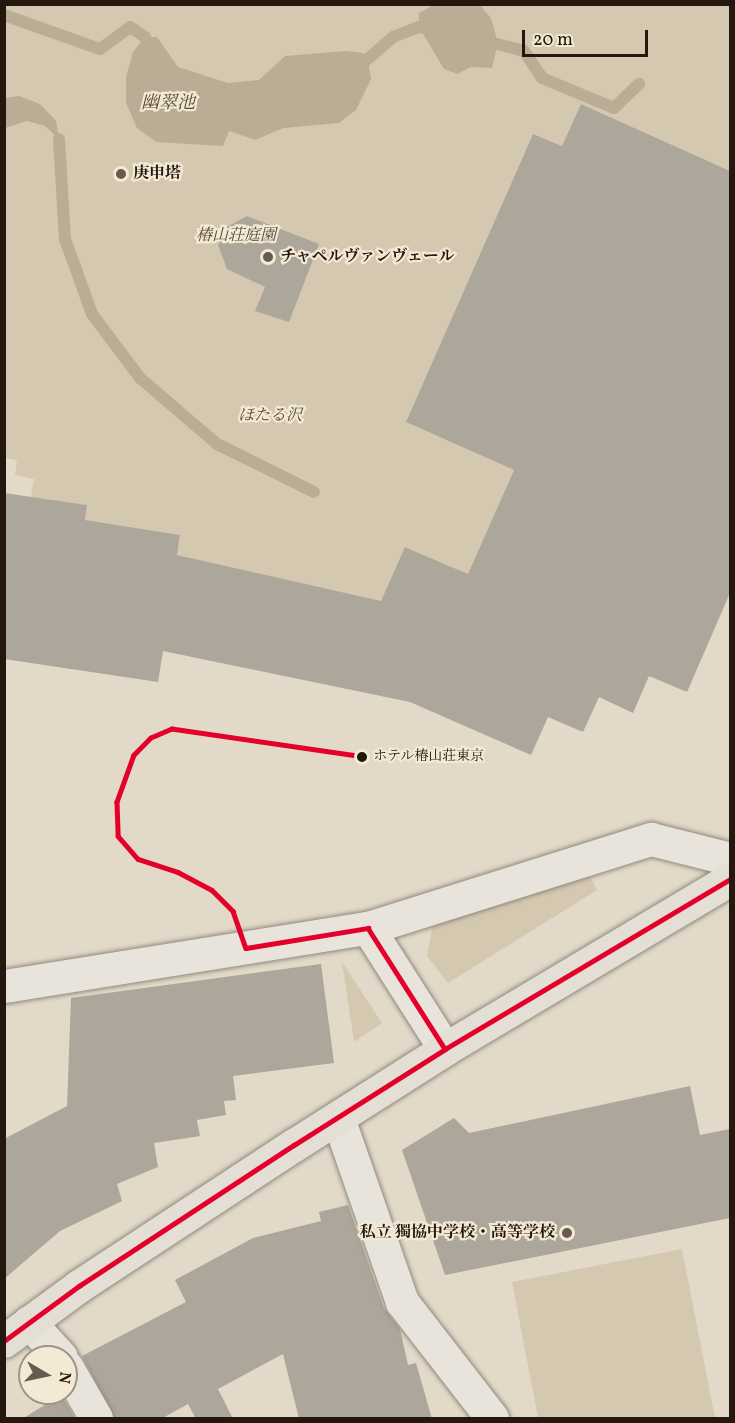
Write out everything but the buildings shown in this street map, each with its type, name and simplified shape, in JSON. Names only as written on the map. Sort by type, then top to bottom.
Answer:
[{"type":"main road","points":[[16,1331],[446,1049],[730,879]]},
{"type":"street","points":[[4,986],[368,928],[651,839],[730,859]]},
{"type":"street","points":[[368,928],[446,1049]]},
{"type":"street","points":[[338,1118],[402,1302],[492,1419]]},
{"type":"street","points":[[16,1331],[40,1345]]},
{"type":"street","points":[[78,1387],[96,1419]]},
{"type":"green space","name":"椿山荘庭園","points":[[4,5],[730,5],[730,171],[581,104],[562,146],[533,134],[406,422],[514,470],[468,574],[406,547],[381,601],[177,555],[180,535],[85,520],[87,505],[31,497],[34,479],[15,475],[17,460],[5,458]]},
{"type":"green space","points":[[588,873],[597,890],[448,983],[427,956],[433,923]]},
{"type":"green space","points":[[342,962],[382,1023],[354,1042]]},
{"type":"green space","points":[[682,1249],[715,1418],[538,1418],[512,1282]]},
{"type":"water","points":[[435,4],[480,5],[491,18],[498,43],[492,68],[471,67],[457,74],[444,69],[419,27],[419,13]]},
{"type":"water","name":"幽翠池","points":[[145,37],[157,37],[178,67],[228,83],[259,80],[285,56],[346,51],[363,53],[368,61],[371,79],[356,110],[339,123],[283,128],[255,140],[229,131],[223,146],[156,142],[137,128],[126,103],[126,77],[133,52]]},
{"type":"water","points":[[19,96],[40,104],[56,121],[59,139],[45,126],[27,121],[5,128],[5,98]]},
{"type":"waterway","points":[[4,15],[100,49],[130,27],[145,37],[151,51]]},
{"type":"waterway","points":[[356,69],[393,37],[419,27],[435,30]]},
{"type":"waterway","points":[[482,40],[524,51],[542,78],[614,108],[639,84]]},
{"type":"waterway","points":[[59,139],[65,239],[92,314],[140,378],[217,444],[314,492]]},
{"type":"transit line","points":[[364,757],[172,729],[151,738],[134,755],[117,802],[118,836],[138,859],[178,872],[212,890],[233,911],[246,948],[368,928],[445,1049]]},
{"type":"transit line","points":[[4,1341],[79,1286],[294,1145],[445,1049],[730,879]]},
{"type":"place","name":"庚申塔","points":[[121,174]]},
{"type":"place","name":"チャペルヴァンヴェール","points":[[268,257]]},
{"type":"place","name":"ホテル椿山荘東京","points":[[362,757]]},
{"type":"place","name":"私立 獨協中学校・高等学校","points":[[567,1233]]},
{"type":"park label","name":"ほたる沢","points":[[270,416]]}]
